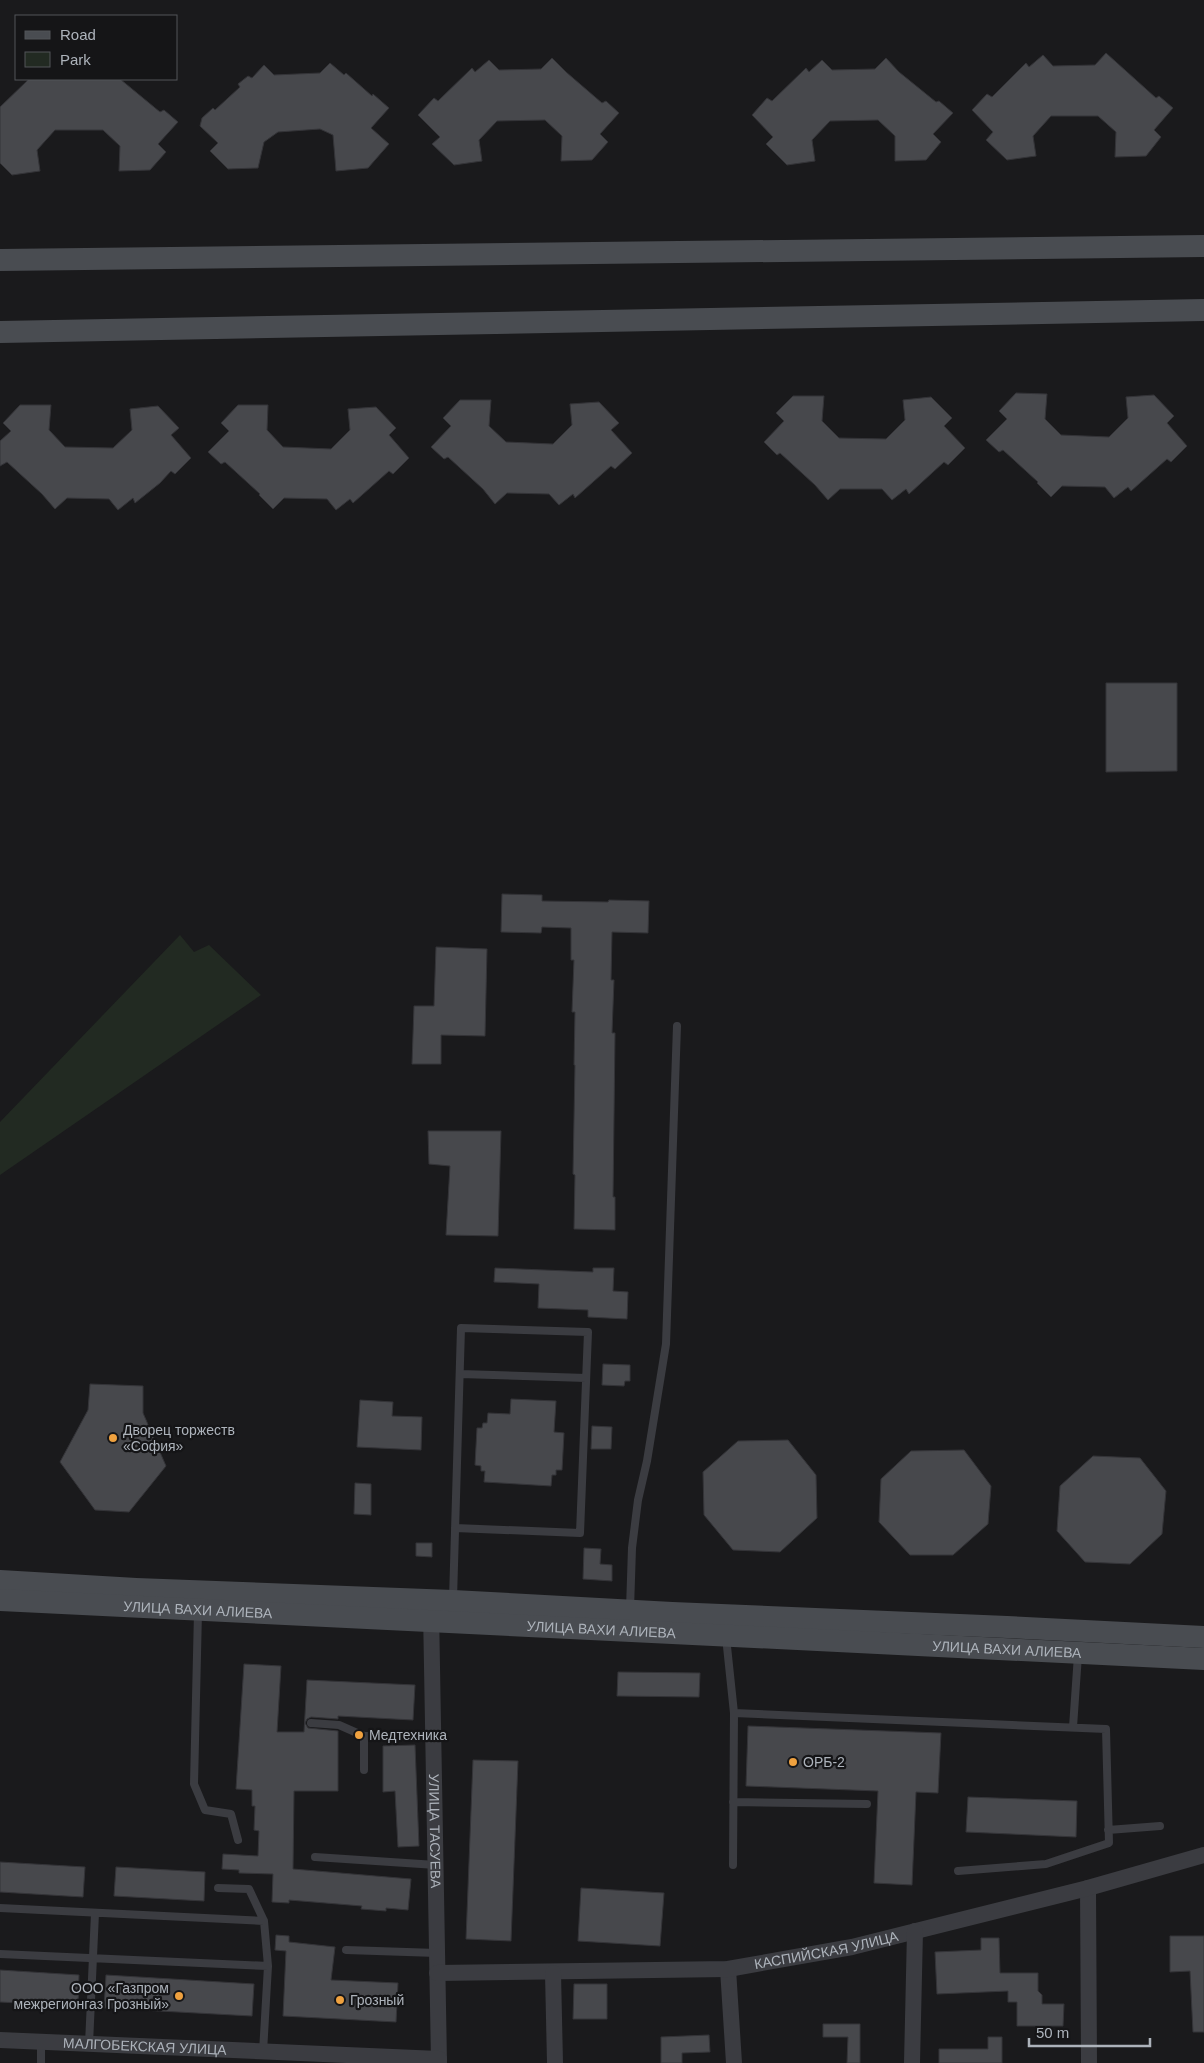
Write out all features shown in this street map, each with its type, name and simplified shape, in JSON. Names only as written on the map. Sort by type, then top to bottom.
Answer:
[{"type":"main road","points":[[0,260],[1204,246]]},
{"type":"main road","points":[[0,332],[1204,310]]},
{"type":"main road","name":"УЛИЦА ВАХИ АЛИЕВА","points":[[0,1581],[438,1607],[726,1635],[1204,1659]]},
{"type":"main road","name":"УЛИЦА ВАХИ АЛИЕВА","points":[[0,1600],[198,1610],[438,1607],[630,1611],[1007,1626],[1204,1637]]},
{"type":"street","name":"УЛИЦА ТАСУЕВА","points":[[438,1607],[433,1736],[439,2061]]},
{"type":"street","name":"КАСПИЙСКАЯ УЛИЦА","points":[[437,1973],[553,1973],[728,1969],[852,1947],[1088,1888],[1204,1855]]},
{"type":"street","points":[[1088,1888],[1089,2063]]},
{"type":"street","points":[[912,2063],[914,1931]]},
{"type":"street","points":[[728,1969],[734,2063]]},
{"type":"street","points":[[553,1973],[556,2063]]},
{"type":"street","name":"МАЛГОБЕКСКАЯ УЛИЦА","points":[[0,2040],[263,2052],[354,2059],[439,2061]]},
{"type":"lane","points":[[630,1611],[632,1548],[638,1500],[647,1461],[666,1344],[677,1026]]},
{"type":"lane","points":[[438,1607],[455,1528],[461,1328],[588,1332],[580,1533],[455,1528]]},
{"type":"lane","points":[[460,1374],[586,1378]]},
{"type":"lane","points":[[198,1610],[194,1784],[205,1810],[231,1814],[238,1840]]},
{"type":"lane","points":[[726,1635],[734,1713],[733,1865]]},
{"type":"lane","points":[[1073,1728],[1078,1653]]},
{"type":"lane","points":[[734,1713],[1106,1729],[1109,1843],[1046,1864],[958,1871]]},
{"type":"lane","points":[[310,1723],[339,1725],[364,1736],[433,1736]]},
{"type":"lane","points":[[364,1736],[364,1770]]},
{"type":"lane","points":[[734,1802],[867,1804]]},
{"type":"lane","points":[[1108,1830],[1160,1826]]},
{"type":"lane","points":[[316,1857],[436,1865]]},
{"type":"lane","points":[[218,1888],[249,1888],[264,1921],[268,1966],[263,2052]]},
{"type":"lane","points":[[0,1908],[264,1921]]},
{"type":"lane","points":[[88,2044],[95,1913]]},
{"type":"lane","points":[[346,1950],[437,1954]]},
{"type":"lane","points":[[0,1954],[268,1966]]},
{"type":"lane","points":[[41,2042],[41,2063]]},
{"type":"green space","points":[[180,935],[194,952],[209,945],[261,995],[0,1175],[0,1122]]},
{"type":"building","points":[[1106,53],[1156,98],[1159,96],[1173,108],[1154,130],[1161,137],[1146,156],[1115,157],[1116,132],[1098,116],[1051,116],[1033,136],[1036,156],[1007,160],[986,140],[993,132],[972,110],[987,94],[992,97],[1026,63],[1029,67],[1043,55],[1053,66],[1095,65]]},
{"type":"building","points":[[552,58],[602,103],[606,101],[619,113],[600,134],[608,142],[592,160],[561,161],[562,136],[545,120],[497,121],[479,140],[482,161],[454,165],[432,144],[440,137],[418,115],[434,98],[438,101],[472,68],[475,72],[489,60],[499,70],[541,69]]},
{"type":"building","points":[[886,58],[899,72],[936,102],[939,101],[953,113],[933,134],[941,142],[926,160],[895,161],[895,136],[878,120],[830,121],[812,140],[815,161],[787,165],[766,144],[773,137],[752,115],[767,98],[772,101],[806,68],[809,72],[822,60],[832,70],[875,69]]},
{"type":"building","points":[[330,63],[344,75],[346,73],[389,108],[371,128],[389,144],[368,168],[336,171],[333,135],[320,129],[278,132],[264,142],[258,168],[228,169],[210,151],[218,143],[200,126],[202,118],[213,108],[215,110],[240,87],[238,84],[248,76],[252,78],[264,65],[274,75],[320,73]]},
{"type":"building","points":[[28,80],[121,80],[160,112],[164,110],[178,122],[158,144],[166,152],[150,170],[119,171],[120,146],[103,130],[55,130],[37,150],[40,171],[12,175],[0,163],[0,107]]},
{"type":"building","points":[[1016,393],[1047,394],[1045,419],[1061,435],[1109,437],[1128,418],[1126,397],[1154,395],[1174,416],[1167,423],[1187,446],[1171,462],[1167,459],[1131,491],[1128,487],[1114,498],[1105,487],[1062,486],[1051,497],[1038,482],[1003,450],[999,452],[986,440],[1007,419],[999,411]]},
{"type":"building","points":[[793,396],[824,396],[822,421],[839,438],[886,439],[905,420],[903,400],[931,397],[952,418],[944,426],[965,448],[948,465],[944,462],[909,494],[906,489],[892,500],[882,489],[840,489],[828,500],[815,485],[780,453],[777,455],[764,442],[784,421],[776,413]]},
{"type":"building","points":[[460,400],[491,400],[489,426],[506,442],[553,444],[572,425],[570,404],[599,402],[619,423],[611,430],[632,453],[615,469],[611,466],[575,498],[573,494],[559,505],[549,494],[507,493],[495,504],[483,489],[448,457],[444,459],[431,447],[451,426],[443,418]]},
{"type":"building","points":[[20,405],[51,405],[49,430],[65,447],[113,448],[132,430],[130,409],[158,406],[179,428],[171,435],[191,458],[175,474],[171,471],[160,483],[135,503],[133,498],[118,510],[109,499],[67,498],[55,509],[42,494],[7,462],[0,466],[0,441],[11,431],[3,423]]},
{"type":"building","points":[[238,405],[268,405],[267,430],[283,447],[331,449],[350,430],[348,409],[376,407],[396,428],[389,435],[409,458],[393,474],[389,471],[353,503],[350,499],[336,510],[327,499],[284,498],[273,509],[260,494],[225,462],[221,464],[208,452],[229,431],[221,423]]},
{"type":"building","points":[[1106,683],[1177,683],[1177,771],[1106,772]]},
{"type":"building","points":[[502,894],[542,895],[542,901],[649,901],[648,933],[612,932],[611,980],[614,980],[612,1033],[615,1033],[613,1197],[615,1197],[615,1230],[574,1229],[575,1012],[572,1012],[574,960],[571,960],[571,928],[542,927],[541,933],[501,932]]},
{"type":"building","points":[[436,947],[487,949],[485,1036],[441,1035],[441,1064],[412,1064],[414,1006],[434,1006]]},
{"type":"building","points":[[428,1131],[501,1131],[498,1236],[446,1235],[450,1166],[429,1164]]},
{"type":"building","points":[[495,1268],[593,1272],[593,1268],[614,1268],[613,1291],[628,1292],[627,1319],[588,1317],[588,1310],[538,1308],[539,1284],[494,1282]]},
{"type":"building","points":[[603,1364],[630,1365],[630,1381],[625,1381],[624,1386],[602,1385]]},
{"type":"building","name":"Дворец торжеств «София»","points":[[90,1384],[143,1386],[143,1413],[166,1466],[129,1512],[95,1510],[60,1462],[88,1410]]},
{"type":"building","points":[[511,1399],[556,1401],[554,1432],[564,1433],[562,1470],[556,1470],[556,1475],[552,1475],[551,1486],[484,1482],[485,1471],[481,1471],[481,1466],[475,1465],[477,1428],[482,1428],[483,1423],[487,1423],[488,1413],[510,1414]]},
{"type":"building","points":[[360,1400],[393,1402],[392,1416],[422,1417],[421,1450],[357,1447]]},
{"type":"building","points":[[592,1426],[612,1427],[611,1449],[591,1449]]},
{"type":"building","points":[[788,1440],[816,1475],[817,1518],[780,1552],[733,1550],[704,1515],[703,1472],[738,1441]]},
{"type":"building","points":[[964,1450],[991,1486],[988,1524],[953,1555],[910,1555],[879,1522],[881,1479],[911,1451]]},
{"type":"building","points":[[1093,1456],[1140,1458],[1166,1491],[1162,1534],[1130,1564],[1085,1562],[1057,1531],[1060,1486]]},
{"type":"building","points":[[355,1483],[371,1484],[371,1515],[354,1514]]},
{"type":"building","points":[[416,1543],[432,1543],[432,1557],[416,1556]]},
{"type":"building","points":[[584,1548],[601,1549],[600,1564],[612,1565],[612,1581],[583,1579]]},
{"type":"building","points":[[244,1664],[281,1666],[277,1732],[304,1732],[307,1680],[415,1685],[413,1720],[338,1716],[338,1719],[311,1717],[307,1719],[305,1723],[308,1728],[338,1731],[338,1791],[294,1791],[293,1869],[411,1879],[408,1910],[386,1908],[386,1911],[361,1909],[362,1906],[289,1900],[289,1903],[272,1902],[273,1874],[239,1873],[239,1870],[222,1869],[223,1854],[258,1856],[259,1831],[254,1830],[255,1806],[252,1806],[252,1790],[236,1789]]},
{"type":"building","points":[[618,1672],[700,1673],[699,1697],[617,1696]]},
{"type":"building","points":[[748,1726],[941,1733],[938,1793],[916,1792],[912,1885],[874,1883],[878,1791],[746,1786]]},
{"type":"building","points":[[415,1745],[419,1846],[398,1847],[395,1791],[383,1792],[383,1746]]},
{"type":"building","points":[[473,1760],[518,1761],[511,1941],[466,1939]]},
{"type":"building","points":[[968,1797],[1077,1801],[1076,1837],[966,1832]]},
{"type":"building","points":[[0,1862],[85,1867],[83,1897],[0,1892]]},
{"type":"building","points":[[116,1867],[205,1872],[204,1901],[114,1896]]},
{"type":"building","points":[[581,1888],[664,1893],[660,1946],[578,1941]]},
{"type":"building","name":"Грозный","points":[[276,1935],[289,1936],[289,1942],[335,1947],[331,1980],[398,1983],[396,2022],[283,2016],[286,1951],[275,1950]]},
{"type":"building","points":[[1170,1936],[1204,1936],[1204,2032],[1193,2032],[1190,1971],[1170,1972]]},
{"type":"building","points":[[981,1938],[999,1938],[1000,1973],[1038,1973],[1038,1991],[1042,1995],[1042,2004],[1064,2004],[1063,2026],[1017,2026],[1017,2002],[1008,2002],[1008,1991],[937,1994],[935,1952],[981,1950]]},
{"type":"building","points":[[0,1970],[79,1975],[78,2006],[0,2002]]},
{"type":"building","name":"ООО «Газпром межрегионгаз Грозный»","points":[[106,1975],[254,1984],[252,2016],[104,2008]]},
{"type":"building","points":[[574,1984],[607,1984],[607,2019],[573,2019]]},
{"type":"building","points":[[823,2024],[860,2024],[860,2063],[847,2063],[848,2037],[823,2037]]},
{"type":"building","points":[[709,2035],[710,2052],[682,2053],[682,2063],[661,2063],[661,2037]]},
{"type":"building","points":[[988,2037],[1002,2037],[1002,2063],[939,2063],[939,2049],[988,2049]]},
{"type":"place","name":"Дворец торжеств «София»","points":[[113,1438]]},
{"type":"place","name":"Медтехника","points":[[359,1735]]},
{"type":"place","name":"ОРБ-2","points":[[793,1762]]},
{"type":"place","name":"ООО «Газпром межрегионгаз Грозный»","points":[[179,1996]]},
{"type":"place","name":"Грозный","points":[[340,2000]]}]
